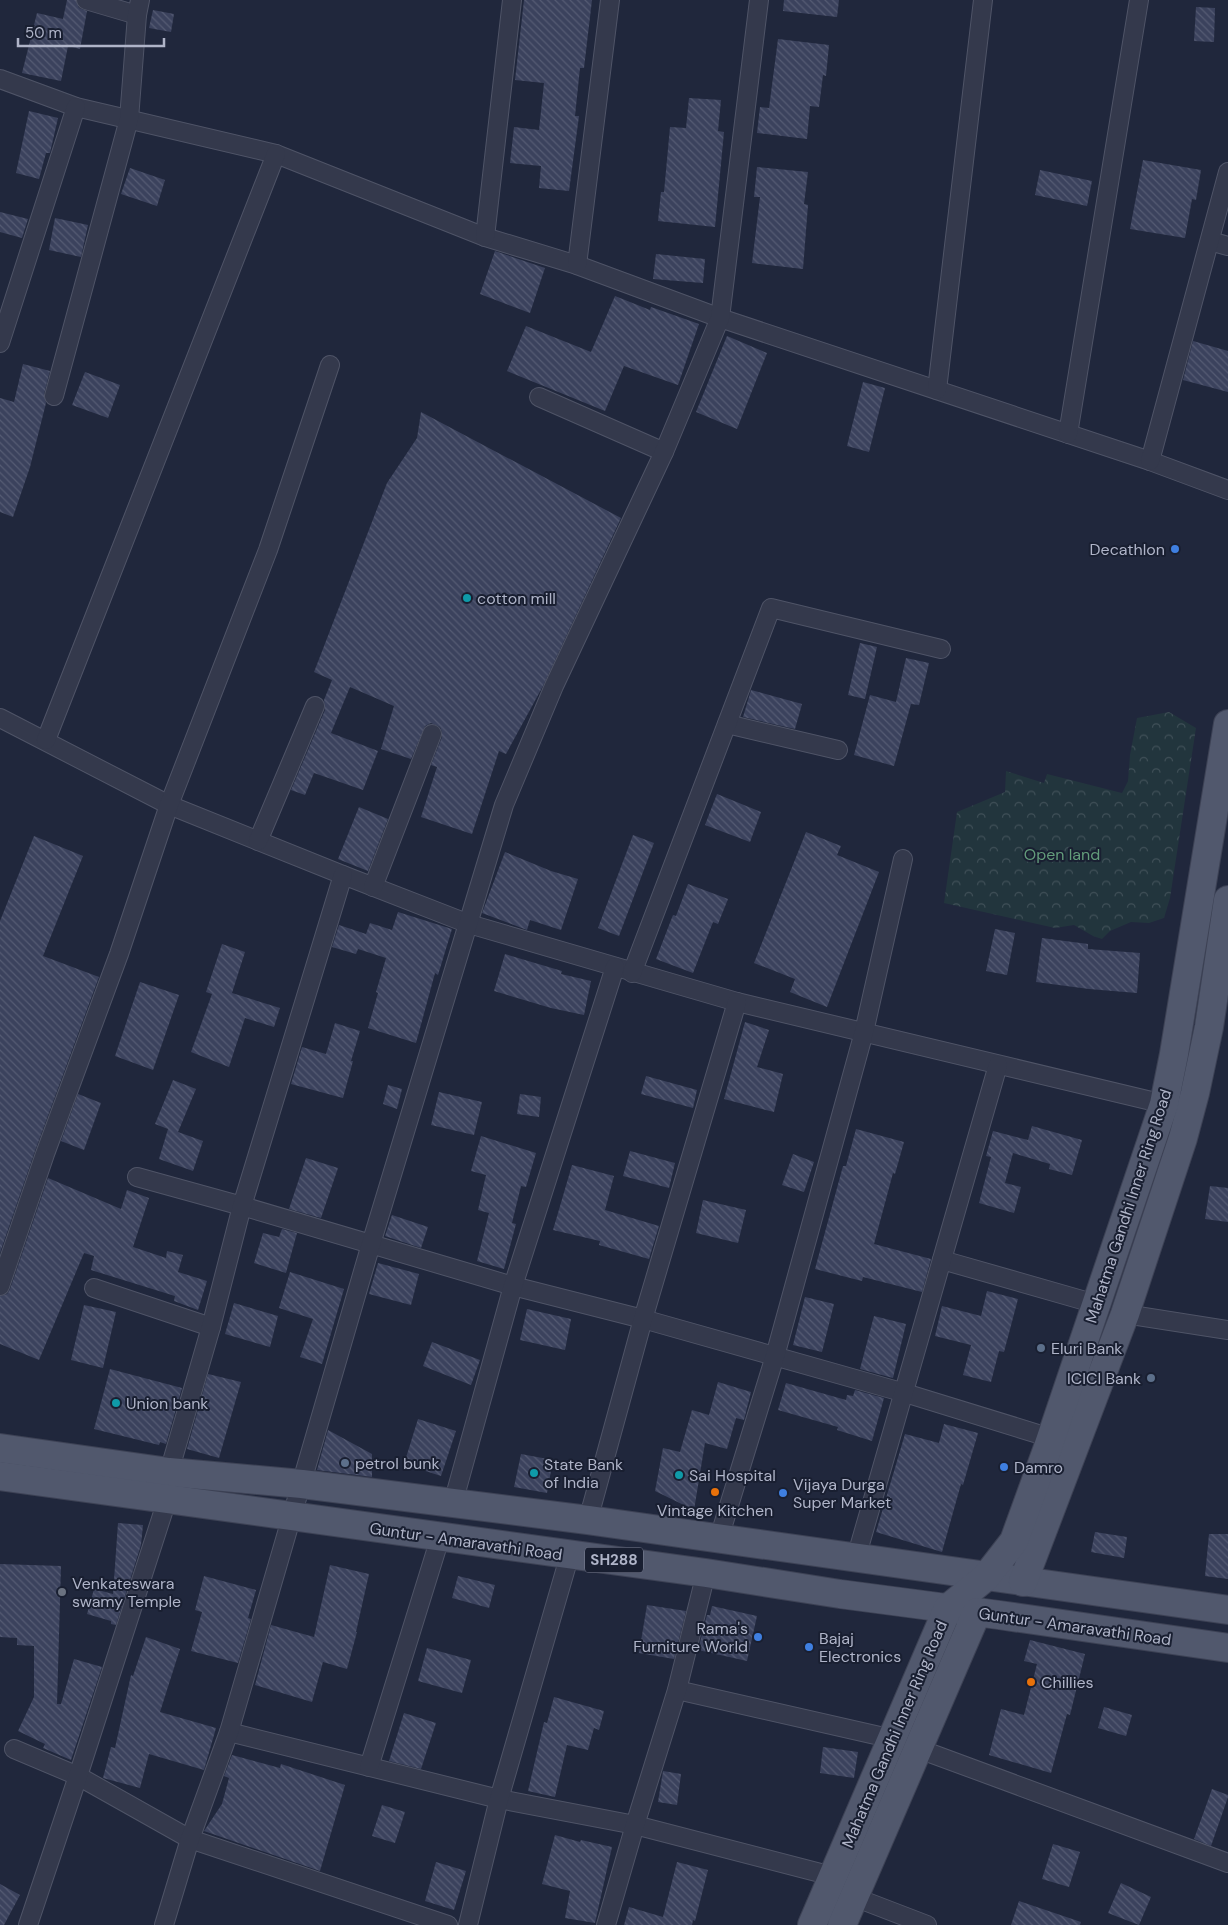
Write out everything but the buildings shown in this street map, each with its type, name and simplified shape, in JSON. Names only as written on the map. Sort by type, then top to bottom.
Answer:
[{"type":"main road","name":"Mahatma Gandhi Inner Ring Road","points":[[812,1925],[948,1608],[986,1577],[1014,1541],[1051,1438],[1164,1104],[1174,1054],[1228,724]]},
{"type":"main road","name":"Mahatma Gandhi Inner Ring Road","points":[[1023,1582],[1125,1314],[1183,1138],[1195,1093],[1208,1027],[1228,900]]},
{"type":"main road","name":"SH288","points":[[0,1448],[170,1472],[302,1484],[588,1520],[1228,1610]]},
{"type":"main road","name":"Guntur - Amaravathi Road","points":[[0,1476],[440,1538],[706,1573],[840,1594],[1228,1648]]},
{"type":"main road","points":[[656,1566],[661,1530]]},
{"type":"main road","name":"Mahatma Gandhi Inner Ring Road","points":[[842,1925],[977,1612]]},
{"type":"street","points":[[54,396],[129,119],[139,8],[86,0]]},
{"type":"street","points":[[486,237],[512,0]]},
{"type":"street","points":[[577,265],[610,0]]},
{"type":"street","points":[[164,1925],[190,1839],[229,1732],[371,1244],[504,805],[554,686],[664,452],[720,318],[759,0]]},
{"type":"street","points":[[937,390],[983,0]]},
{"type":"street","points":[[1068,434],[1139,0]]},
{"type":"street","points":[[0,79],[76,107],[276,154],[486,237],[577,265],[720,318],[1150,461],[1228,490]]},
{"type":"street","points":[[0,343],[76,107]]},
{"type":"street","points":[[46,740],[276,154]]},
{"type":"street","points":[[1150,461],[1228,172]]},
{"type":"street","points":[[1210,241],[1228,246]]},
{"type":"street","points":[[0,1286],[45,1154],[120,954],[169,805],[268,550],[330,365]]},
{"type":"street","points":[[539,397],[664,452]]},
{"type":"street","points":[[632,973],[771,608],[941,648]]},
{"type":"street","points":[[258,841],[315,706]]},
{"type":"street","points":[[0,718],[169,805],[343,876],[469,924],[737,1002],[1164,1104]]},
{"type":"street","points":[[727,724],[838,750]]},
{"type":"street","points":[[373,887],[432,734]]},
{"type":"street","points":[[719,1538],[775,1356],[864,1032],[902,859]]},
{"type":"street","points":[[170,1472],[211,1327],[242,1206],[343,876]]},
{"type":"street","points":[[453,1503],[513,1286],[615,967]]},
{"type":"street","points":[[588,1520],[643,1319],[737,1002]]},
{"type":"street","points":[[856,1558],[998,1064]]},
{"type":"street","points":[[137,1177],[513,1286],[643,1319],[775,1356],[1051,1438]]},
{"type":"street","points":[[942,1260],[1096,1304]]},
{"type":"street","points":[[94,1288],[211,1327]]},
{"type":"street","points":[[1125,1314],[1228,1330]]},
{"type":"street","points":[[28,1925],[78,1776],[166,1500]]},
{"type":"street","points":[[369,1767],[440,1538]]},
{"type":"street","points":[[468,1925],[499,1799],[570,1554]]},
{"type":"street","points":[[606,1925],[677,1690],[706,1573]]},
{"type":"street","points":[[677,1690],[893,1739]]},
{"type":"street","points":[[229,1732],[499,1799],[635,1825],[832,1876]]},
{"type":"street","points":[[14,1749],[78,1776],[190,1839],[448,1925]]},
{"type":"street","points":[[919,1749],[1228,1863]]},
{"type":"street","points":[[854,1897],[927,1925]]},
{"type":"green space","name":"Open land","points":[[1169,712],[1196,728],[1170,898],[1164,918],[1149,923],[1131,922],[1110,931],[1102,939],[1074,925],[1055,928],[944,903],[957,812],[1005,792],[1006,771],[1044,783],[1047,774],[1122,793],[1128,781],[1130,755],[1137,718]]},
{"type":"place","name":"Decathlon","points":[[1175,549]]},
{"type":"place","name":"cotton mill","points":[[467,598]]},
{"type":"place","name":"Eluri Bank","points":[[1041,1348]]},
{"type":"place","name":"ICICI Bank","points":[[1151,1378]]},
{"type":"place","name":"Union bank","points":[[116,1403]]},
{"type":"place","name":"petrol bunk","points":[[345,1463]]},
{"type":"place","name":"Damro","points":[[1004,1467]]},
{"type":"place","name":"State Bank of India","points":[[534,1473]]},
{"type":"place","name":"Sai Hospital","points":[[679,1475]]},
{"type":"place","name":"Vintage Kitchen","points":[[715,1492]]},
{"type":"place","name":"Vijaya Durga Super Market","points":[[783,1493]]},
{"type":"place","name":"Venkateswara swamy Temple","points":[[62,1592]]},
{"type":"place","name":"Rama's Furniture World","points":[[758,1637]]},
{"type":"place","name":"Bajaj Electronics","points":[[809,1647]]},
{"type":"place","name":"Chillies","points":[[1031,1682]]}]
